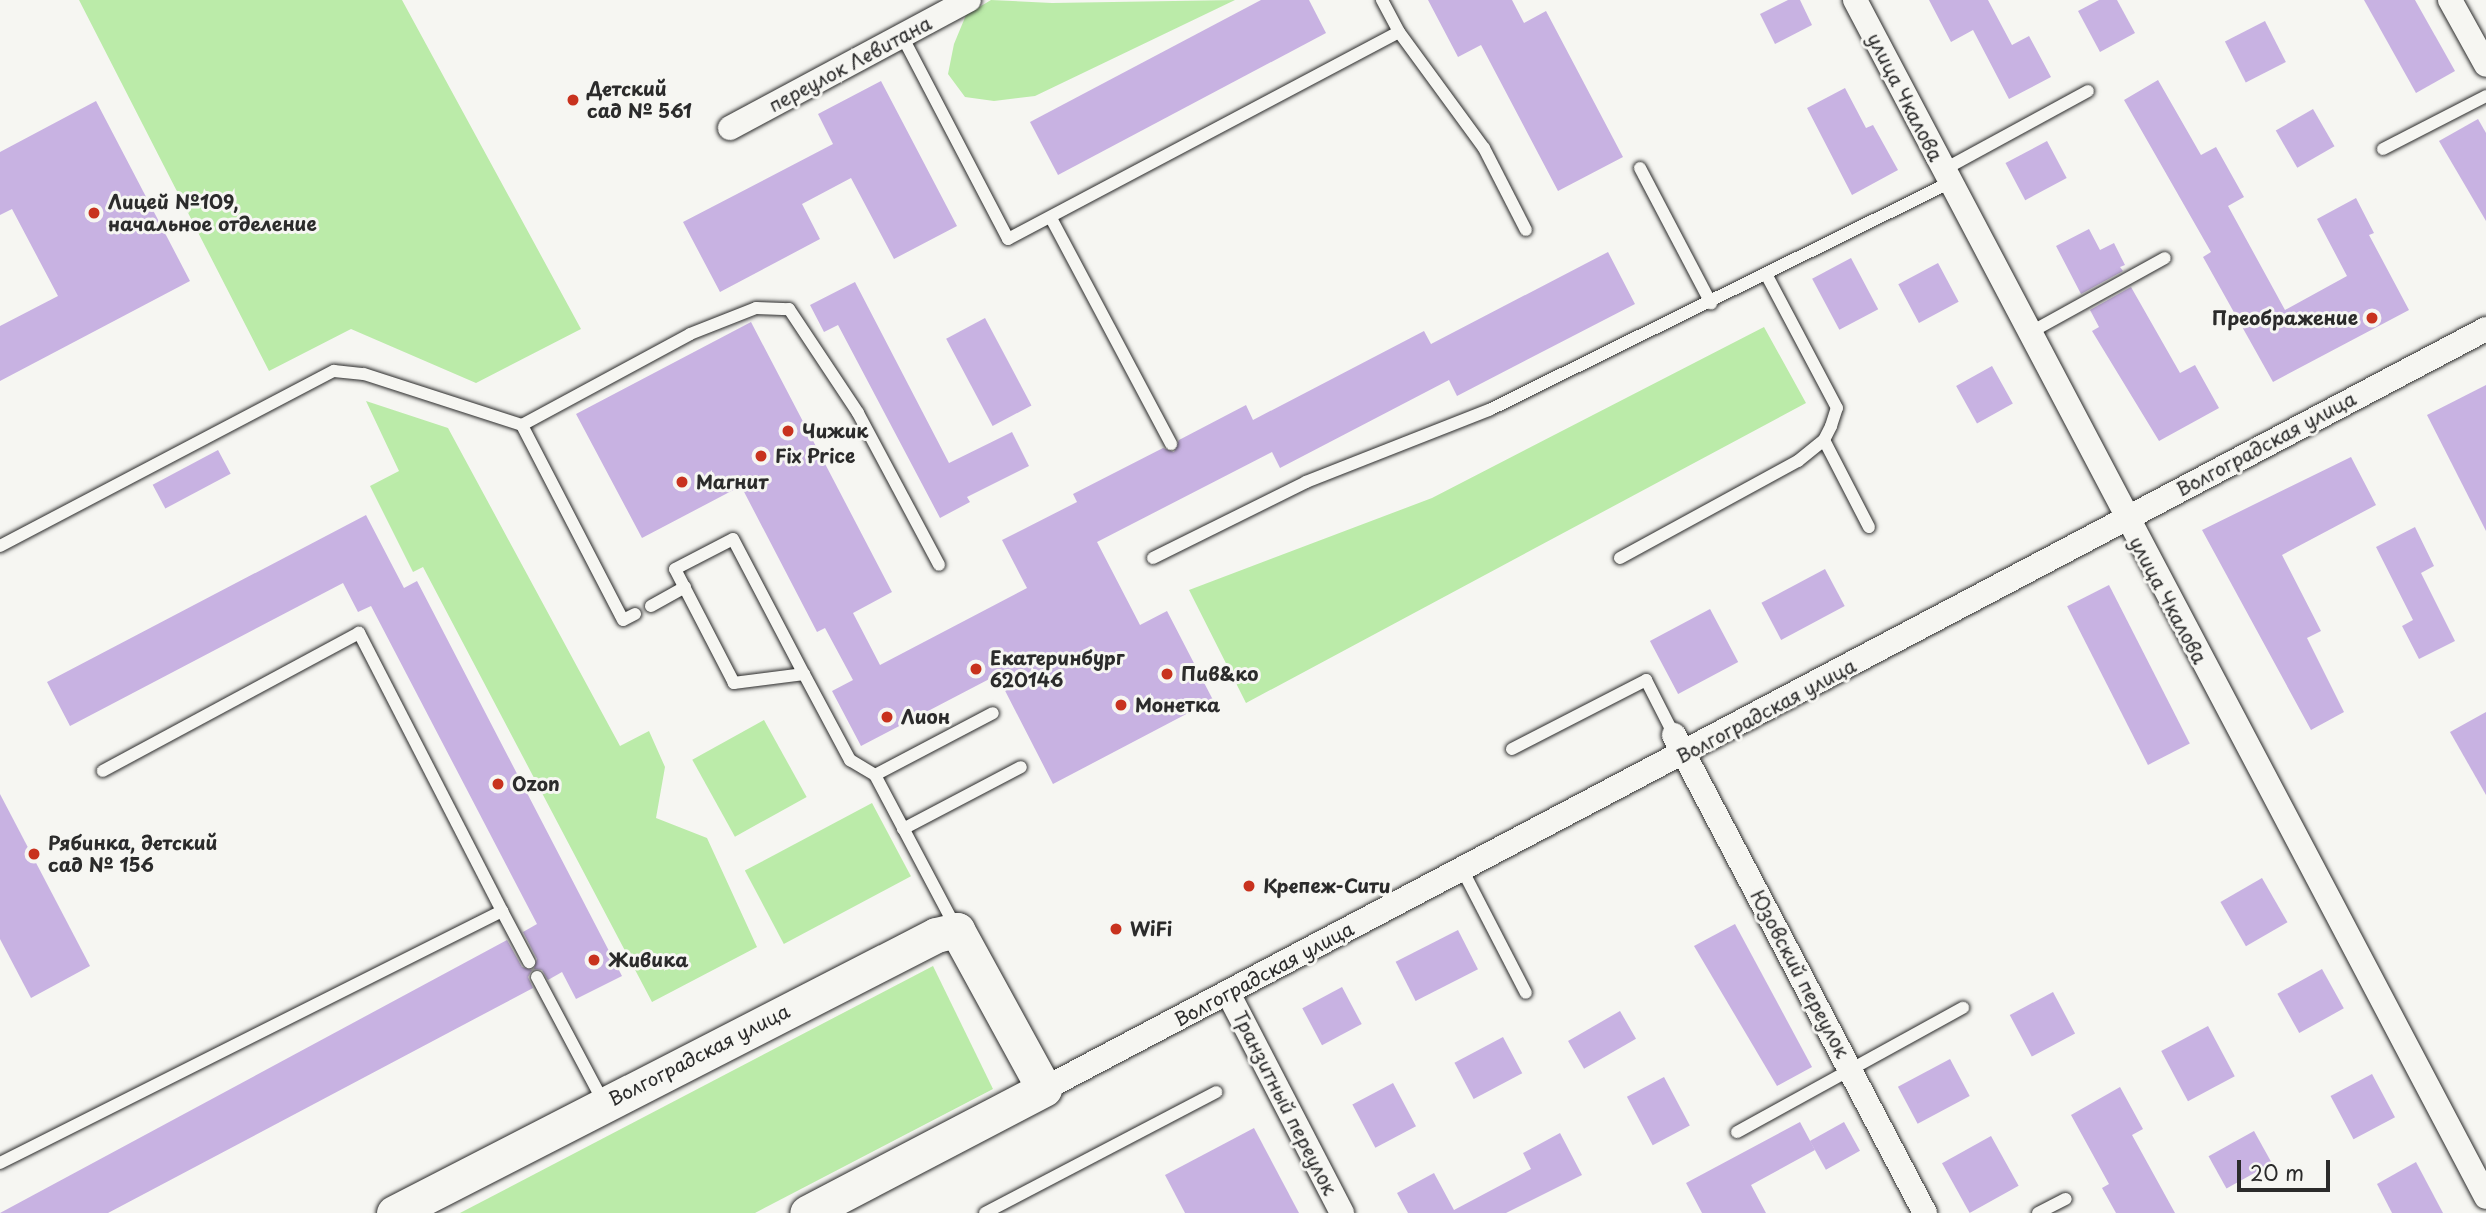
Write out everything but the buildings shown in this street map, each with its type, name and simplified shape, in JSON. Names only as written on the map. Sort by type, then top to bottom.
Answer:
[{"type":"street","name":"переулок Левитана","points":[[730,128],[969,0]]},
{"type":"street","name":"улица Чкалова","points":[[1855,0],[2124,519],[2486,1197]]},
{"type":"street","points":[[2450,0],[2486,65]]},
{"type":"street","name":"Волгоградская улица","points":[[807,1213],[1463,871],[1679,745],[2124,519],[2486,330]]},
{"type":"street","name":"Юзовский переулок","points":[[1679,745],[1925,1213]]},
{"type":"street","points":[[957,930],[1044,1089]]},
{"type":"street","name":"Волгоградская улица","points":[[394,1213],[936,935],[957,930]]},
{"type":"street","name":"Транзитный переулок","points":[[1228,993],[1342,1213]]},
{"type":"lane","points":[[1382,0],[1399,32],[1484,148],[1526,230]]},
{"type":"lane","points":[[902,36],[1008,239],[1399,32]]},
{"type":"lane","points":[[1153,558],[1306,482],[1489,410],[1767,276],[1946,176],[2088,91]]},
{"type":"lane","points":[[2382,149],[2486,96]]},
{"type":"lane","points":[[1640,168],[1711,303]]},
{"type":"lane","points":[[1051,218],[1171,444]]},
{"type":"lane","points":[[2028,333],[2165,258]]},
{"type":"lane","points":[[1620,558],[1798,461],[1824,440],[1837,408],[1767,276]]},
{"type":"lane","points":[[522,425],[690,334],[756,308],[789,309],[858,413],[939,565]]},
{"type":"lane","points":[[0,546],[334,371],[363,373],[522,425],[623,620],[635,614]]},
{"type":"lane","points":[[1824,440],[1869,527]]},
{"type":"lane","points":[[804,674],[734,683],[675,569],[733,538],[850,760],[874,775],[957,930]]},
{"type":"lane","points":[[650,606],[685,587]]},
{"type":"lane","points":[[103,771],[359,633],[529,962]]},
{"type":"lane","points":[[1512,749],[1646,680],[1679,745]]},
{"type":"lane","points":[[874,775],[993,713]]},
{"type":"lane","points":[[903,829],[1021,767]]},
{"type":"lane","points":[[1463,871],[1526,993]]},
{"type":"lane","points":[[0,1163],[502,911]]},
{"type":"lane","points":[[537,977],[604,1104]]},
{"type":"lane","points":[[1737,1132],[1963,1008]]},
{"type":"lane","points":[[985,1213],[1216,1092]]},
{"type":"lane","points":[[2038,1213],[2066,1199]]},
{"type":"green space","points":[[79,0],[402,0],[581,329],[476,383],[351,329],[269,371]]},
{"type":"green space","points":[[991,0],[1052,3],[1235,0],[1035,96],[994,101],[965,97],[948,74],[954,44],[966,15]]},
{"type":"green space","points":[[1764,327],[1806,403],[1246,703],[1189,590],[1432,498]]},
{"type":"green space","points":[[366,401],[448,428],[620,746],[649,731],[665,767],[656,818],[707,838],[757,947],[652,1002],[423,567],[413,572],[370,486],[399,471]]},
{"type":"green space","points":[[764,720],[807,797],[735,837],[692,760]]},
{"type":"green space","points":[[872,803],[911,876],[784,944],[745,871]]},
{"type":"green space","points":[[933,966],[993,1089],[755,1213],[460,1213]]},
{"type":"place","name":"Детский сад № 561","points":[[573,100]]},
{"type":"place","name":"Лицей №109, начальное отделение","points":[[94,213]]},
{"type":"place","name":"Преображение","points":[[2372,318]]},
{"type":"place","name":"Чижик","points":[[788,431]]},
{"type":"place","name":"Fix Price","points":[[761,456]]},
{"type":"place","name":"Магнит","points":[[682,482]]},
{"type":"place","name":"Екатеринбург 620146","points":[[976,669]]},
{"type":"place","name":"Пив&ко","points":[[1167,674]]},
{"type":"place","name":"Монетка","points":[[1121,705]]},
{"type":"place","name":"Лион","points":[[887,717]]},
{"type":"place","name":"Ozon","points":[[498,784]]},
{"type":"place","name":"Рябинка, детский сад № 156","points":[[34,854]]},
{"type":"place","name":"Крепеж-Сити","points":[[1249,886]]},
{"type":"place","name":"WiFi","points":[[1116,929]]},
{"type":"place","name":"Живика","points":[[594,960]]}]
